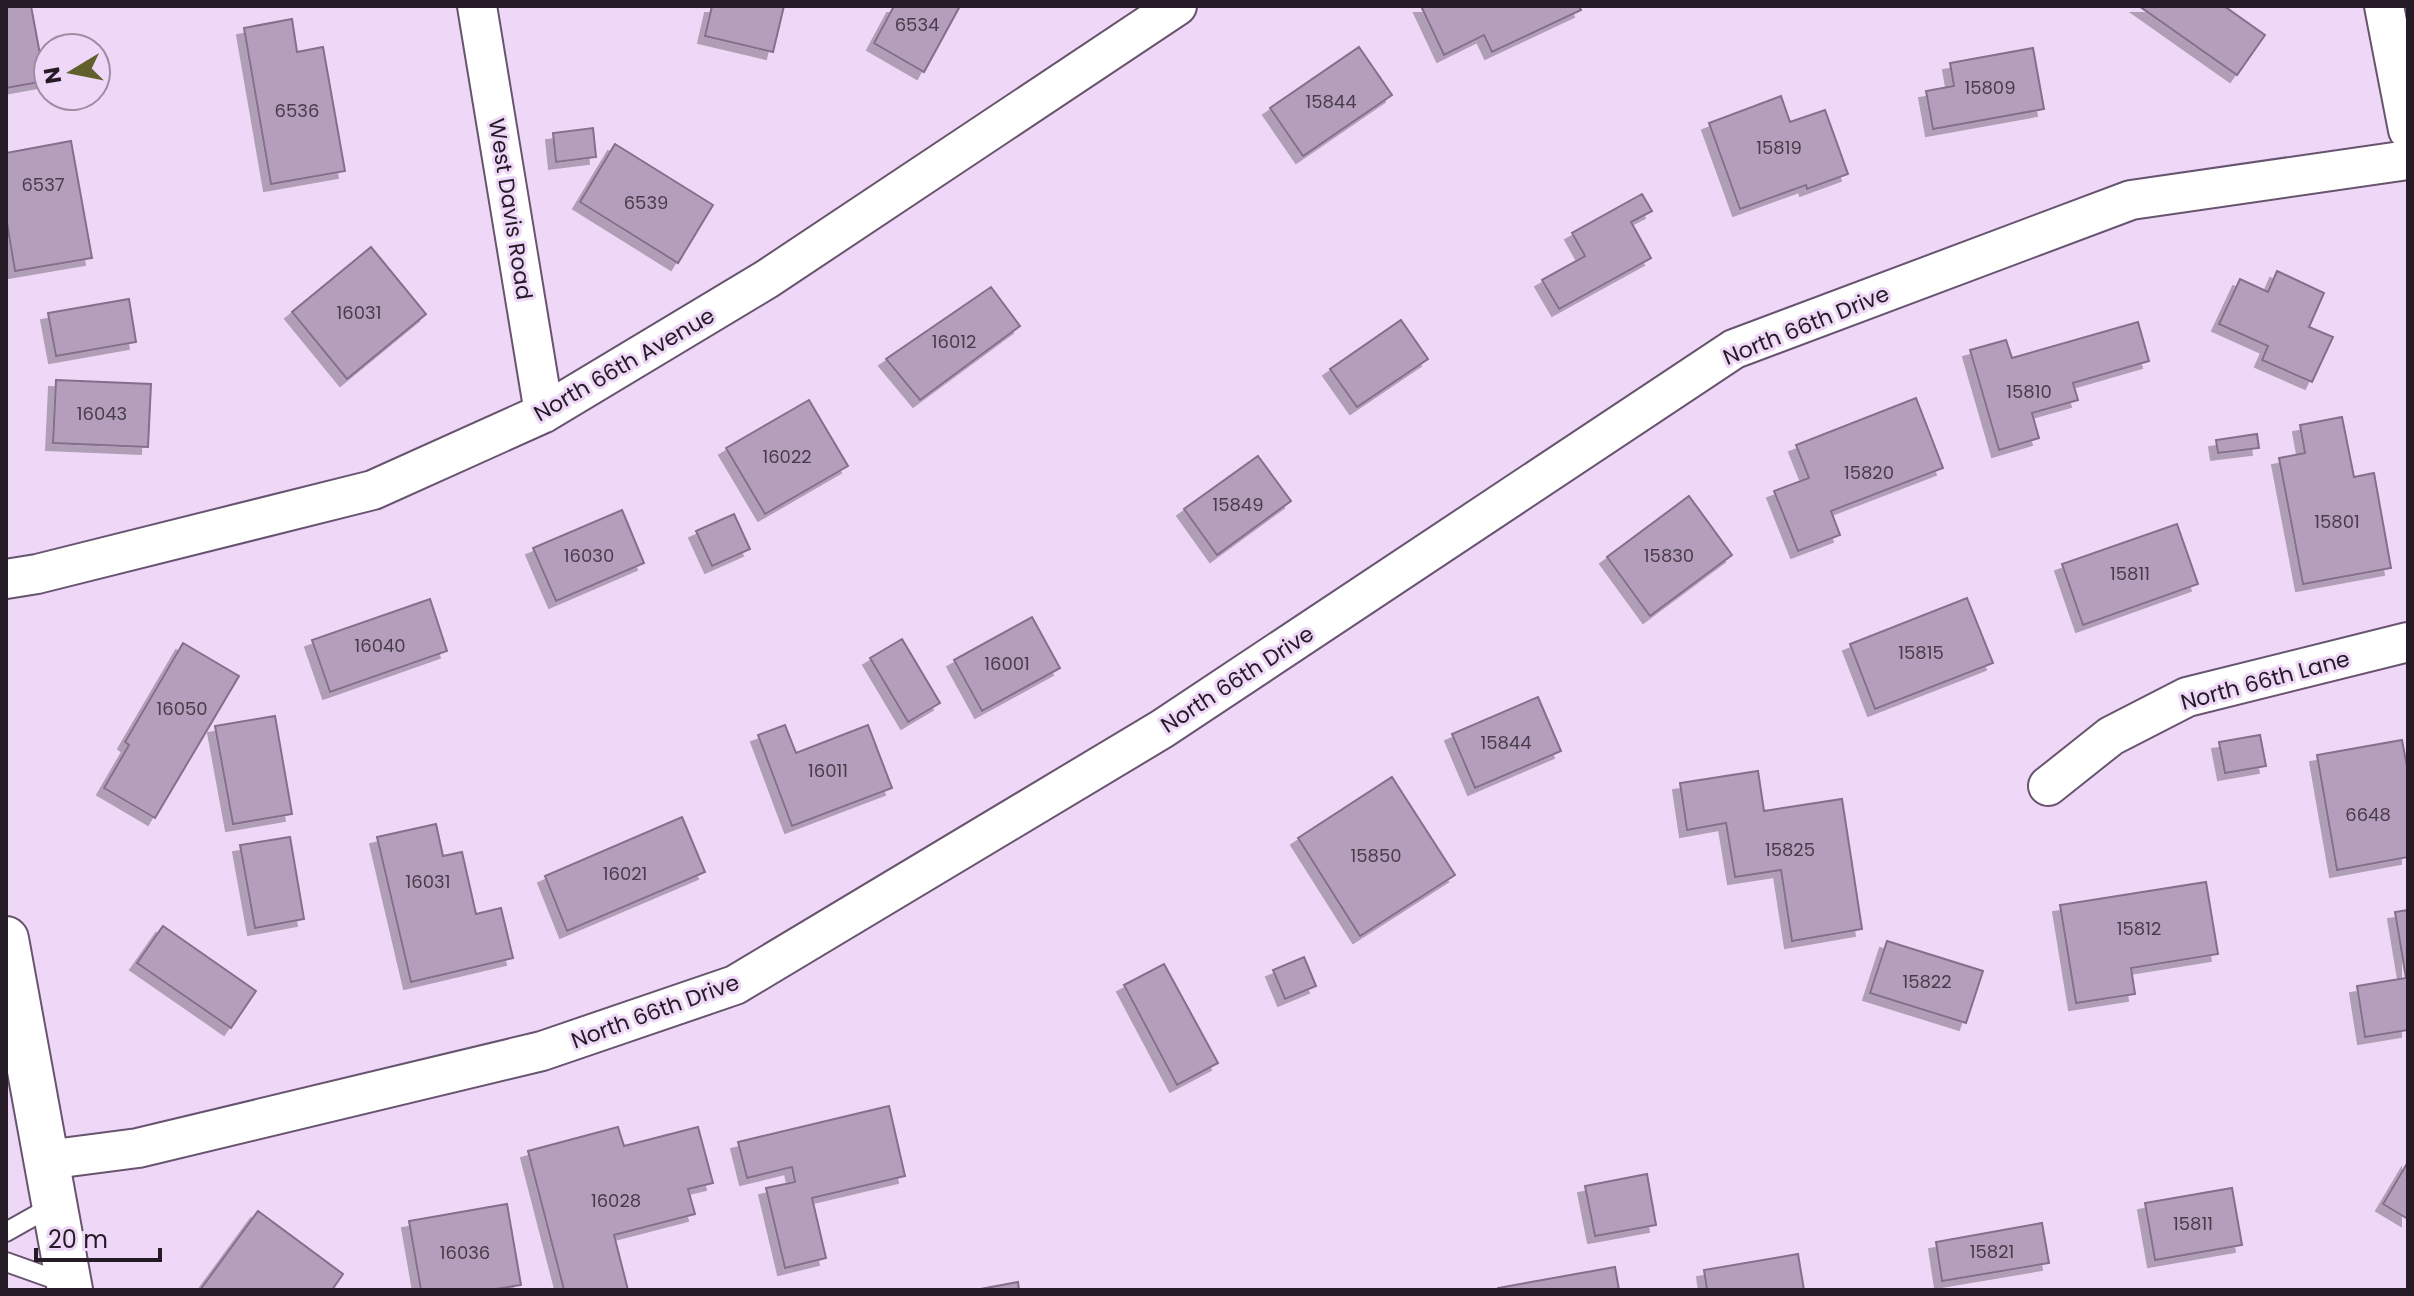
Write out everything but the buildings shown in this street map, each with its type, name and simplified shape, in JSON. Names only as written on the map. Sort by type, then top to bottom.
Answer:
[{"type":"street","name":"West Davis Road","points":[[477,6],[544,413]]},
{"type":"street","name":"North 66th Avenue","points":[[6,579],[37,574],[373,490],[544,413],[767,279],[1177,6]]},
{"type":"street","points":[[2384,6],[2408,130]]},
{"type":"street","name":"North 66th Drive","points":[[46,1160],[138,1148],[542,1051],[735,985],[1162,729],[1734,349],[2131,200],[2408,160]]},
{"type":"street","name":"North 66th Lane","points":[[2048,786],[2111,736],[2187,697],[2408,642]]},
{"type":"street","points":[[6,939],[70,1287]]},
{"type":"lane","points":[[6,1232],[54,1205]]},
{"type":"lane","points":[[6,1262],[70,1287]]}]
